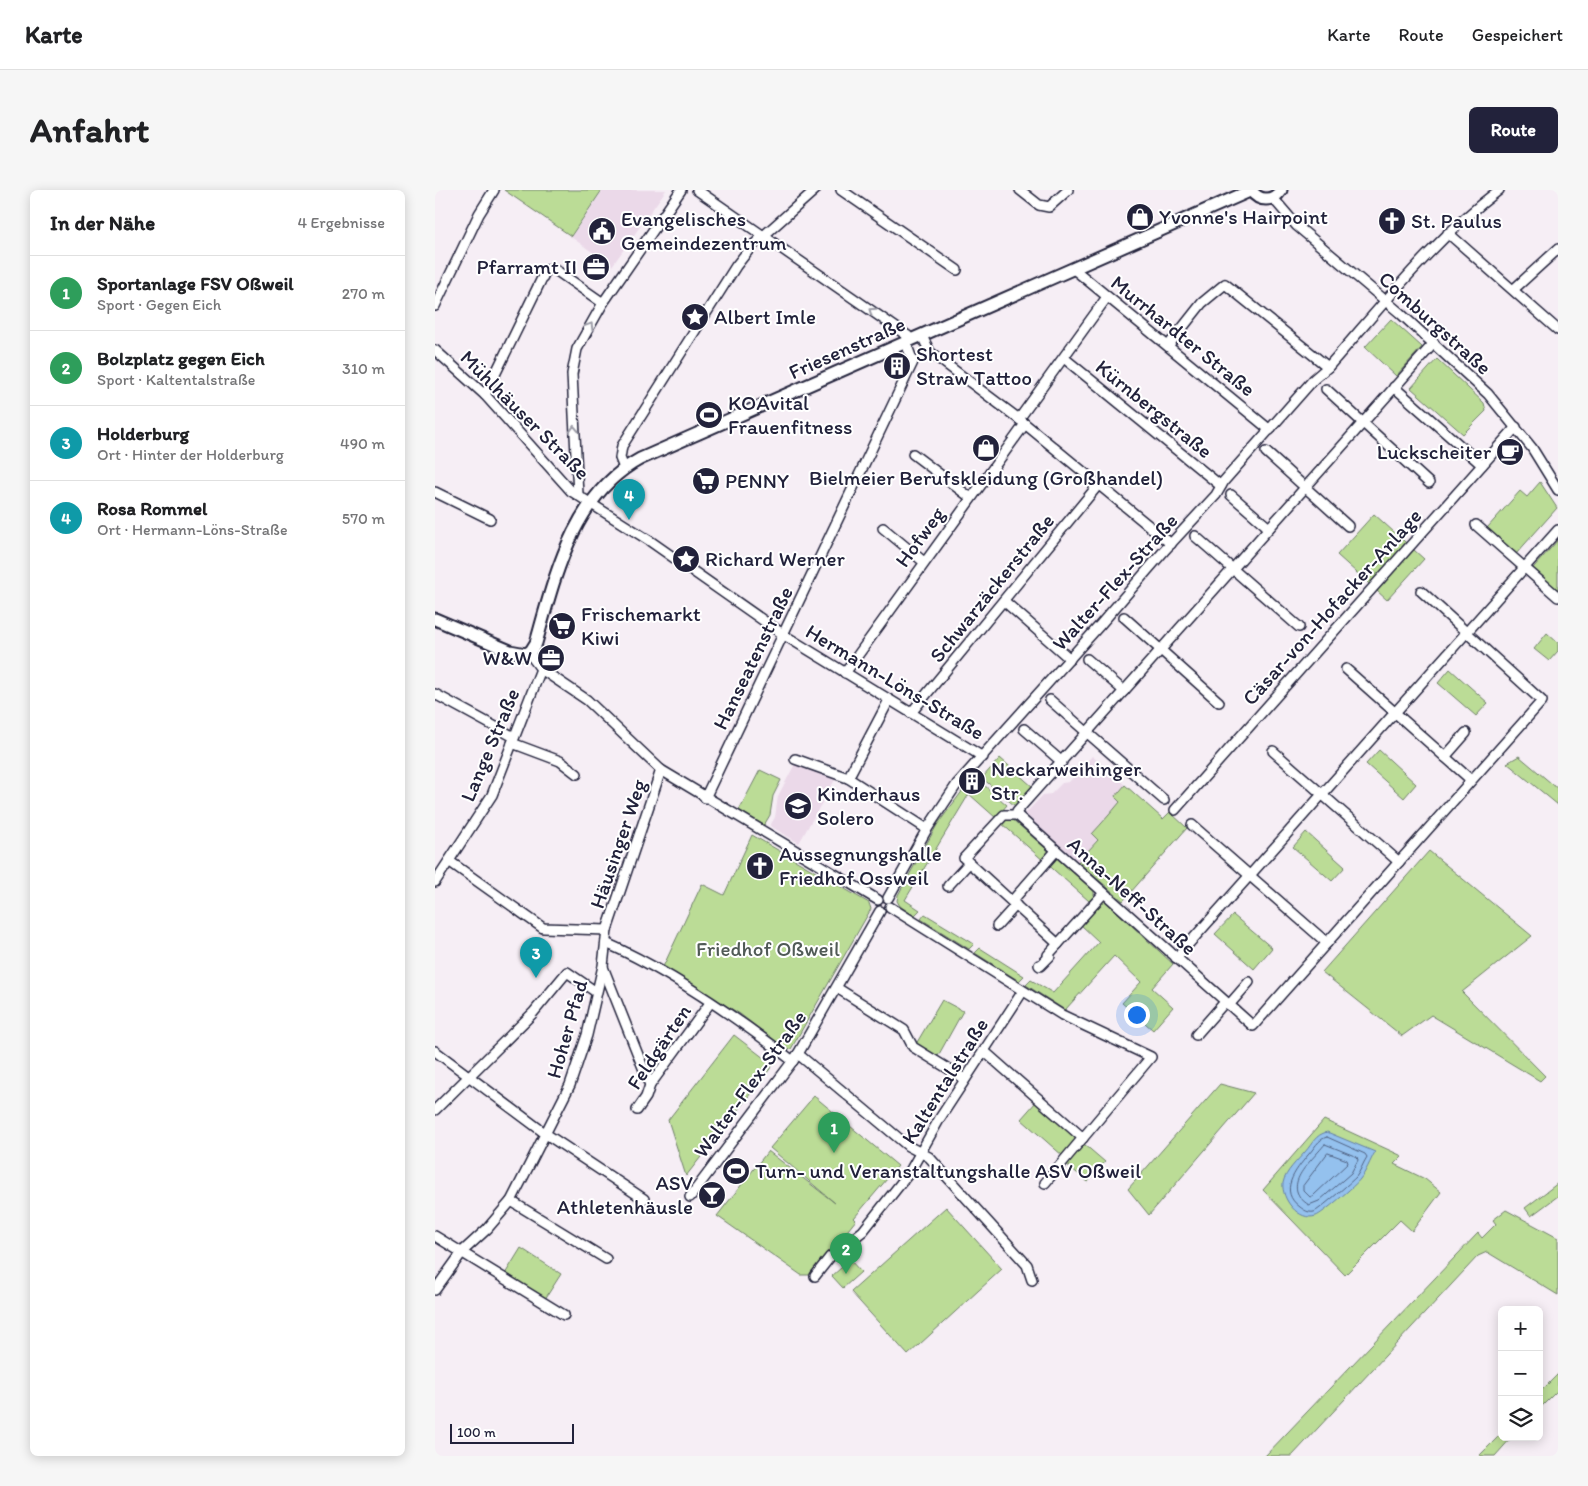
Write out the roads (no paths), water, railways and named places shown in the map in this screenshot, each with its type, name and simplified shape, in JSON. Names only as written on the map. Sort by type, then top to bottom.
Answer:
[{"type":"main road","points":[[1252,190],[1263,199],[1277,194]]},
{"type":"main road","name":"Friesenstraße","points":[[529,653],[536,643],[563,556],[580,519],[607,482],[624,468],[649,455],[1075,270],[1252,190]]},
{"type":"main road","points":[[435,619],[510,651],[522,654],[529,653]]},
{"type":"street","points":[[435,306],[479,214],[494,190]]},
{"type":"street","points":[[578,495],[572,374],[577,349],[603,304],[681,190]]},
{"type":"street","points":[[697,190],[908,336],[908,342]]},
{"type":"street","points":[[624,468],[620,458],[622,446],[736,266],[764,235],[815,190]]},
{"type":"street","points":[[841,190],[957,270]]},
{"type":"street","points":[[1020,190],[1039,205],[1049,207],[1068,190]]},
{"type":"street","name":"Walter-Flex-Straße","points":[[887,898],[927,829],[957,784],[1070,659],[1113,608],[1216,496],[1221,486],[1314,379],[1448,233],[1499,190]]},
{"type":"street","name":"Comburgstraße","points":[[1277,194],[1297,226],[1386,301],[1474,380],[1516,427],[1558,490]]},
{"type":"street","points":[[1448,233],[1514,289],[1558,330]]},
{"type":"street","points":[[1514,289],[1558,249]]},
{"type":"street","points":[[485,395],[546,270],[552,268],[557,270],[603,304]]},
{"type":"street","name":"Murrhardter Straße","points":[[1075,270],[1270,430]]},
{"type":"street","points":[[1168,346],[1203,303],[1225,284],[1327,367]]},
{"type":"street","name":"Hofweg","points":[[845,673],[971,498],[1107,297]]},
{"type":"street","points":[[922,336],[930,352],[1022,421],[1171,544]]},
{"type":"street","name":"Hanseatenstraße","points":[[705,798],[913,362],[908,342]]},
{"type":"street","points":[[1058,944],[964,858],[1004,815],[1017,815],[1017,811],[1434,343]]},
{"type":"street","name":"Mühlhäuser Straße","points":[[435,350],[485,395],[571,491],[591,502]]},
{"type":"street","name":"Kürnbergstraße","points":[[1064,358],[1221,486]]},
{"type":"street","points":[[1394,387],[1482,465]]},
{"type":"street","points":[[1326,389],[1429,482]]},
{"type":"street","name":"Cäsar-von-Hofacker-Anlage","points":[[1175,810],[1516,427]]},
{"type":"street","points":[[1266,452],[1348,526]]},
{"type":"street","points":[[913,454],[971,498]]},
{"type":"street","name":"Schwarzäckerstraße","points":[[911,713],[1099,484]]},
{"type":"street","points":[[435,492],[490,519]]},
{"type":"street","points":[[1231,495],[1269,528]]},
{"type":"street","name":"Hermann-Löns-Straße","points":[[591,502],[784,635],[983,757]]},
{"type":"street","points":[[1476,525],[1558,597]]},
{"type":"street","points":[[883,528],[924,562]]},
{"type":"street","points":[[1176,958],[1558,530]]},
{"type":"street","points":[[1195,536],[1299,627]]},
{"type":"street","points":[[1192,825],[1327,943],[1542,700],[1421,591]]},
{"type":"street","points":[[1004,601],[1070,659]]},
{"type":"street","points":[[1124,617],[1219,702]]},
{"type":"street","points":[[529,653],[541,669],[587,700],[661,770],[878,900]]},
{"type":"street","points":[[1087,658],[1124,691]]},
{"type":"street","name":"Lange Straße","points":[[435,882],[492,795],[541,669]]},
{"type":"street","points":[[1346,669],[1471,780]]},
{"type":"street","points":[[435,694],[513,740],[560,760],[577,774]]},
{"type":"street","points":[[848,778],[889,700]]},
{"type":"street","points":[[1050,700],[1164,800]]},
{"type":"street","points":[[1024,729],[1062,762]]},
{"type":"street","points":[[1445,757],[1466,733]]},
{"type":"street","points":[[1273,751],[1399,862]]},
{"type":"street","points":[[795,759],[848,778],[927,829]]},
{"type":"street","name":"Häusinger Weg","points":[[607,930],[661,770]]},
{"type":"street","name":"Anna-Neff-Straße","points":[[1017,815],[1253,1026],[1327,943]]},
{"type":"street","points":[[997,926],[1056,851]]},
{"type":"street","points":[[449,861],[543,928],[607,930]]},
{"type":"street","points":[[948,886],[969,863]]},
{"type":"street","points":[[1039,965],[1045,961],[1103,893]]},
{"type":"street","points":[[881,897],[887,898],[891,902],[890,907],[885,911],[880,911],[877,907],[878,900],[881,897]]},
{"type":"street","points":[[890,907],[1023,991],[1085,1027],[1151,1057],[1045,1184]]},
{"type":"street","name":"Walter-Flex-Straße","points":[[690,1197],[796,1058],[880,911]]},
{"type":"street","name":"Hoher Pfad","points":[[435,1290],[463,1251],[487,1230],[511,1201],[546,1134],[580,1059],[603,966],[607,930]]},
{"type":"street","points":[[606,943],[647,961],[796,1058],[908,1146],[929,1157],[1027,1265],[1032,1280]]},
{"type":"street","points":[[603,966],[650,1085]]},
{"type":"street","points":[[435,1110],[469,1074],[533,1013],[567,972],[596,992]]},
{"type":"street","points":[[1195,1035],[1249,982]]},
{"type":"street","points":[[837,988],[904,1030],[913,1047],[965,1079]]},
{"type":"street","name":"Kaltentalstraße","points":[[815,1276],[830,1257],[849,1244],[863,1230],[909,1173],[919,1152],[1023,991]]},
{"type":"street","name":"Feldgärten","points":[[637,1110],[646,1097],[650,1085],[710,1003]]},
{"type":"street","points":[[435,1051],[469,1074],[546,1134],[644,1199]]},
{"type":"street","points":[[984,1051],[1083,1138]]},
{"type":"street","points":[[511,1201],[606,1259]]},
{"type":"street","points":[[435,1236],[463,1251],[564,1314]]},
{"type":"water","points":[[1327,1132],[1375,1152],[1362,1176],[1346,1193],[1316,1216],[1303,1216],[1292,1208],[1288,1202],[1283,1189],[1284,1179],[1289,1170],[1315,1140]]},
{"type":"place","name":"Yvonne's Hairpoint","points":[[1140,217]]},
{"type":"place","name":"St. Paulus","points":[[1392,221]]},
{"type":"place","name":"Evangelisches Gemeindezentrum","points":[[602,231]]},
{"type":"place","name":"Pfarramt II","points":[[596,267]]},
{"type":"place","name":"Albert Imle","points":[[695,317]]},
{"type":"place","name":"Shortest Straw Tattoo","points":[[897,366]]},
{"type":"place","name":"KOAvital Frauenfitness","points":[[709,415]]},
{"type":"place","name":"Bielmeier Berufskleidung (Großhandel)","points":[[986,448]]},
{"type":"place","name":"Luckscheiter","points":[[1510,452]]},
{"type":"place","name":"PENNY","points":[[706,481]]},
{"type":"place","name":"Rosa Rommel","points":[[629,520]]},
{"type":"place","name":"Richard Werner","points":[[686,559]]},
{"type":"place","name":"Frischemarkt Kiwi","points":[[562,626]]},
{"type":"place","name":"W&W","points":[[551,658]]},
{"type":"place","name":"Neckarweihinger Str.","points":[[972,781]]},
{"type":"place","name":"Kinderhaus Solero","points":[[798,806]]},
{"type":"place","name":"Aussegnungshalle Friedhof Ossweil","points":[[760,866]]},
{"type":"place","name":"Holderburg","points":[[536,978]]},
{"type":"place","name":"Sportanlage FSV Oßweil","points":[[834,1153]]},
{"type":"place","name":"Turn- und Veranstaltungshalle ASV Oßweil","points":[[736,1171]]},
{"type":"place","name":"ASV Athletenhäusle","points":[[712,1195]]},
{"type":"place","name":"Bolzplatz gegen Eich","points":[[846,1274]]},
{"type":"park label","name":"Friedhof Oßweil","points":[[768,949]]}]
